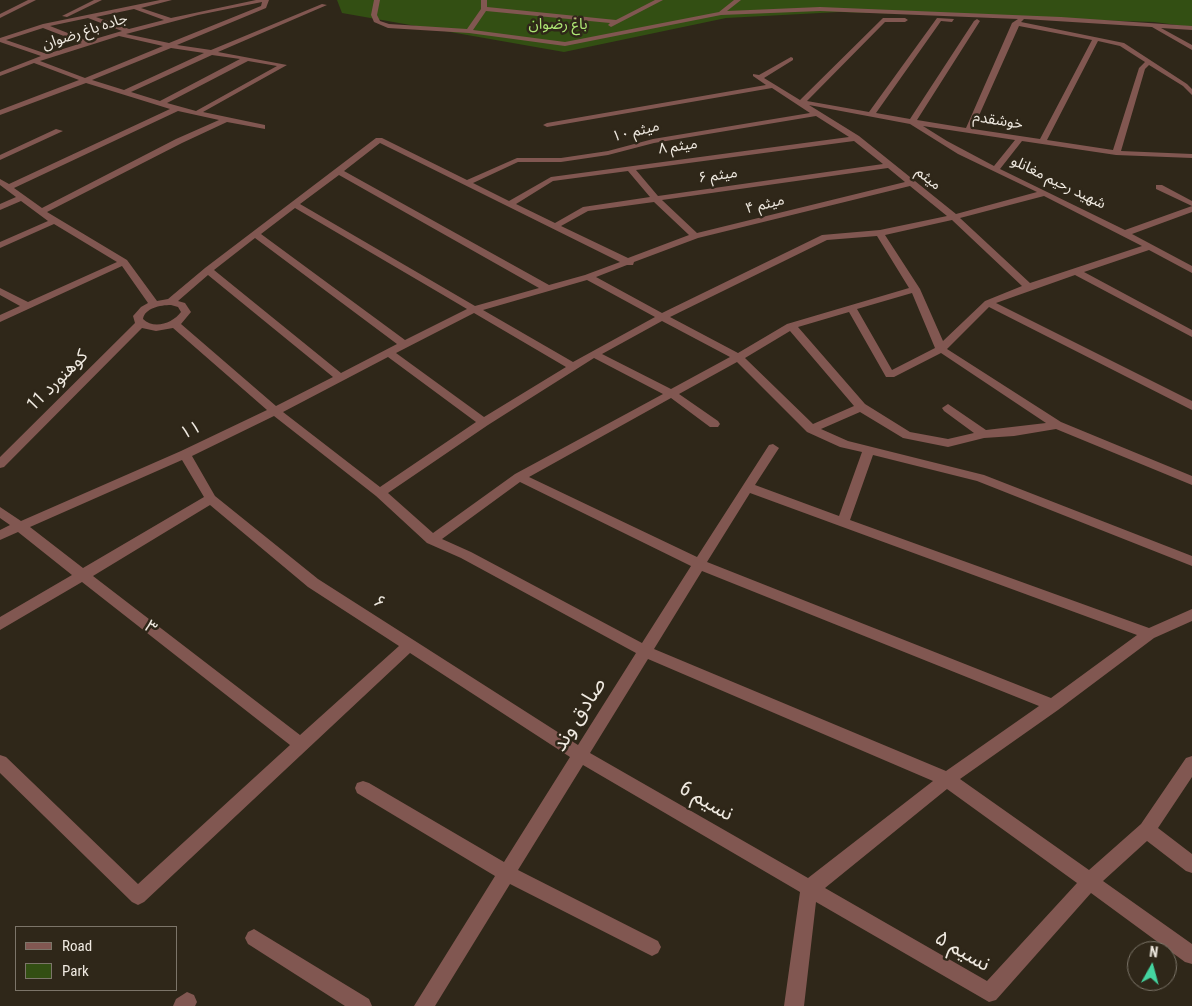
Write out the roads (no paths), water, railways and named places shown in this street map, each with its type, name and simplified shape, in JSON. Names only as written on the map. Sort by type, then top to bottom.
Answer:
[{"type":"street","points":[[0,16],[33,0]]},
{"type":"street","points":[[43,26],[99,0]]},
{"type":"street","points":[[0,40],[43,26],[169,0]]},
{"type":"street","points":[[0,113],[264,7],[267,0]]},
{"type":"street","name":"جاده باغ رضوان","points":[[0,74],[129,30],[226,7],[267,0]]},
{"type":"street","points":[[378,0],[374,15],[376,22],[388,26],[469,31],[565,44],[721,13],[847,7],[923,13],[1151,24],[1192,28]]},
{"type":"street","points":[[469,31],[484,9],[484,0]]},
{"type":"street","points":[[565,44],[618,22],[660,0]]},
{"type":"street","points":[[721,13],[738,0]]},
{"type":"street","points":[[219,4],[226,7]]},
{"type":"street","points":[[124,93],[324,5]]},
{"type":"street","points":[[134,7],[170,20]]},
{"type":"street","points":[[484,9],[618,22]]},
{"type":"street","points":[[923,13],[939,19]]},
{"type":"street","points":[[87,16],[129,30]]},
{"type":"street","points":[[871,115],[939,19]]},
{"type":"street","points":[[791,59],[757,76],[802,102],[883,20],[939,19],[1017,24],[1122,44],[1185,85],[1192,93]]},
{"type":"street","points":[[969,130],[1017,22],[1022,20],[1061,19]]},
{"type":"street","points":[[912,122],[977,21]]},
{"type":"street","points":[[1151,24],[1192,48]]},
{"type":"street","points":[[43,26],[88,43]]},
{"type":"street","points":[[119,34],[167,45],[284,65],[195,114]]},
{"type":"street","points":[[1042,142],[1096,39]]},
{"type":"street","points":[[0,40],[49,57]]},
{"type":"street","points":[[162,103],[248,58]]},
{"type":"street","points":[[1116,153],[1142,68],[1149,61]]},
{"type":"street","points":[[36,62],[124,93],[177,109],[262,127]]},
{"type":"street","points":[[0,68],[8,71]]},
{"type":"street","points":[[547,125],[773,86]]},
{"type":"street","name":"خوشقدم","points":[[802,102],[912,122],[1116,153],[1192,156]]},
{"type":"street","name":"میثم","points":[[802,102],[816,114],[856,138],[954,217],[1028,287]]},
{"type":"street","points":[[9,188],[177,109]]},
{"type":"street","name":"۱۰ میثم","points":[[467,183],[517,160],[561,160],[608,153],[653,140],[816,114]]},
{"type":"street","points":[[42,211],[179,141],[225,120]]},
{"type":"street","name":"شهید رحیم مغانلو","points":[[912,122],[927,133],[996,170],[1126,233],[1192,270]]},
{"type":"street","points":[[0,158],[59,131]]},
{"type":"street","name":"۸ میثم","points":[[510,204],[551,179],[856,138]]},
{"type":"street","points":[[996,170],[1020,138]]},
{"type":"street","points":[[171,302],[208,270],[379,140],[630,262]]},
{"type":"street","name":"۶ میثم","points":[[554,226],[586,209],[890,165]]},
{"type":"street","points":[[630,168],[656,199],[695,236]]},
{"type":"street","points":[[338,171],[547,288]]},
{"type":"street","points":[[0,180],[54,221],[124,262],[154,304],[171,302],[182,305],[186,312],[184,316],[174,323],[151,328],[140,324]]},
{"type":"street","name":"۴ میثم","points":[[474,309],[588,277],[695,236],[911,183]]},
{"type":"street","points":[[1159,187],[1192,204]]},
{"type":"street","points":[[380,493],[484,422],[572,366],[663,316],[824,237],[880,234],[1045,193]]},
{"type":"street","points":[[0,207],[22,197]]},
{"type":"street","points":[[294,204],[572,366]]},
{"type":"street","points":[[1126,233],[1192,209]]},
{"type":"street","points":[[0,245],[54,221]]},
{"type":"street","points":[[255,234],[405,345]]},
{"type":"street","points":[[880,234],[915,290],[940,349],[1057,425],[1192,481]]},
{"type":"street","points":[[851,307],[890,375],[940,349],[988,303],[1028,287],[1150,247]]},
{"type":"street","points":[[0,318],[124,262]]},
{"type":"street","points":[[208,270],[341,378]]},
{"type":"street","points":[[1076,271],[1192,334]]},
{"type":"street","points":[[588,277],[738,357],[811,429],[844,444],[980,478],[1192,561]]},
{"type":"street","points":[[432,540],[519,477],[672,394],[791,326],[851,307],[915,290]]},
{"type":"street","points":[[0,291],[28,306]]},
{"type":"street","points":[[988,303],[1192,406]]},
{"type":"street","name":"کوهنورد 11","points":[[0,464],[140,324],[138,316],[141,311],[154,304]]},
{"type":"street","name":"۱۱","points":[[0,535],[184,454],[275,411],[474,309]]},
{"type":"street","points":[[174,323],[275,411],[380,493],[432,540],[466,555],[645,651],[948,779],[1192,955]]},
{"type":"street","points":[[791,326],[861,406],[907,435],[948,443],[984,434],[1014,432],[1057,425]]},
{"type":"street","points":[[389,353],[484,422]]},
{"type":"street","points":[[594,354],[672,394],[714,424]]},
{"type":"street","points":[[811,429],[861,406]]},
{"type":"street","points":[[948,408],[984,434]]},
{"type":"street","name":"صادق وند","points":[[424,1006],[773,448]]},
{"type":"street","points":[[843,522],[869,450]]},
{"type":"street","name":"۶","points":[[184,454],[211,499],[313,583],[580,755]]},
{"type":"street","points":[[519,477],[699,564],[1053,705]]},
{"type":"street","points":[[747,487],[1148,634]]},
{"type":"street","points":[[0,624],[211,499]]},
{"type":"street","name":"۳","points":[[0,510],[18,526],[301,745]]},
{"type":"street","points":[[794,1006],[809,889],[948,779],[1053,705],[1148,634],[1192,615]]},
{"type":"street","points":[[0,762],[138,896],[410,644]]},
{"type":"street","name":"نسیم 6","points":[[580,755],[809,889]]},
{"type":"street","points":[[1090,881],[1147,830],[1192,763]]},
{"type":"street","points":[[363,788],[506,873],[652,947]]},
{"type":"street","points":[[1147,830],[1192,865]]},
{"type":"street","name":"نسیم ۵","points":[[809,889],[988,993],[1090,881]]},
{"type":"street","points":[[254,938],[362,1006]]},
{"type":"park label","name":"باغ رضوان","points":[[558,25]]}]
